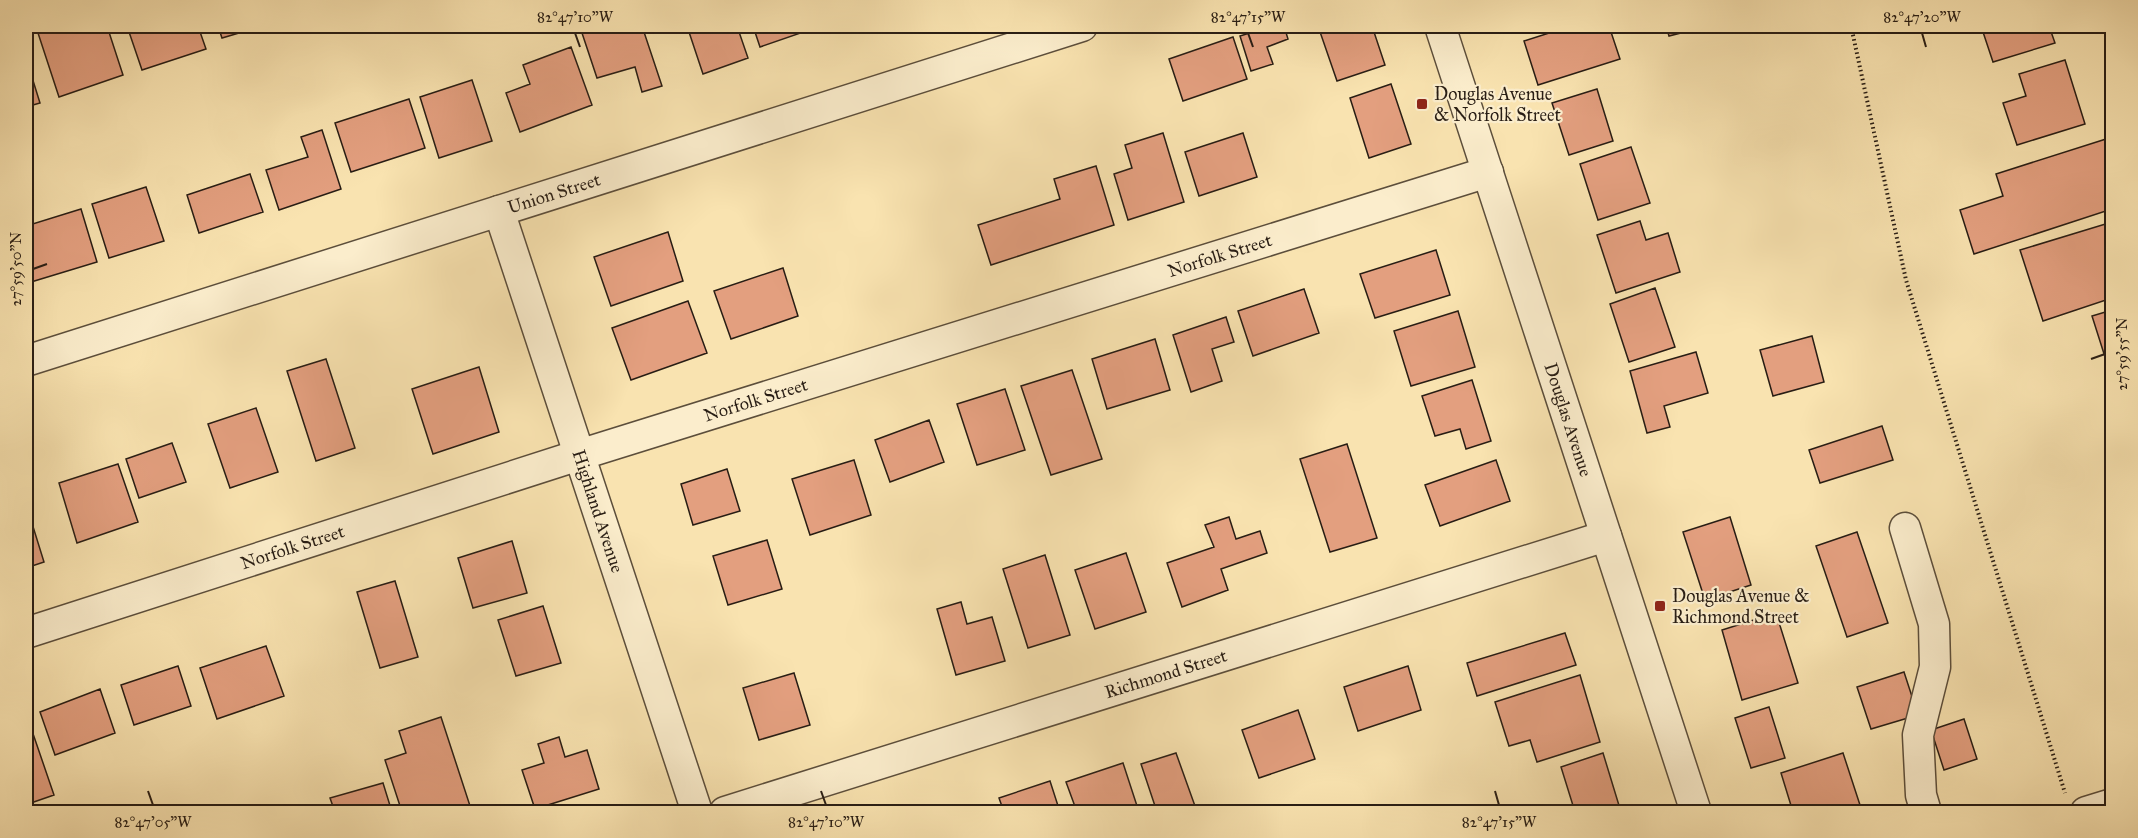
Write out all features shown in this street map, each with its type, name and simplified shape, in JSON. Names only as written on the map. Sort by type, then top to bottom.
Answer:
[{"type":"street","name":"Union Street","points":[[26,361],[1082,26]]},
{"type":"street","name":"Douglas Avenue","points":[[1440,26],[1696,813]]},
{"type":"street","name":"Norfolk Street","points":[[26,633],[579,455],[1488,172]]},
{"type":"street","name":"Highland Avenue","points":[[499,211],[698,813]]},
{"type":"street","points":[[1905,528],[1934,624],[1935,667],[1918,735],[1921,795],[1926,813]]},
{"type":"street","name":"Richmond Street","points":[[725,813],[1606,536]]},
{"type":"street","points":[[2077,808],[2112,804]]},
{"type":"path","points":[[1851,26],[1906,280],[2077,808]]},
{"type":"building","points":[[62,26],[107,26],[123,75],[59,97],[38,33]]},
{"type":"building","points":[[127,26],[198,26],[206,49],[142,70]]},
{"type":"building","points":[[218,26],[263,26],[222,38]]},
{"type":"building","points":[[642,26],[662,86],[642,92],[635,67],[597,78],[580,27]]},
{"type":"building","points":[[687,26],[737,26],[748,58],[703,74]]},
{"type":"building","points":[[753,26],[817,26],[818,27],[760,47]]},
{"type":"building","points":[[1272,26],[1284,26],[1288,39],[1267,47],[1273,64],[1251,71],[1240,36]]},
{"type":"building","points":[[1318,26],[1372,26],[1385,65],[1337,81]]},
{"type":"building","points":[[1571,26],[1609,26],[1620,59],[1538,85],[1524,41]]},
{"type":"building","points":[[1666,26],[1708,26],[1669,36]]},
{"type":"building","points":[[1981,26],[2049,26],[2055,43],[1993,62]]},
{"type":"building","points":[[1233,37],[1247,79],[1183,101],[1169,59]]},
{"type":"building","points":[[571,47],[592,105],[520,132],[506,93],[530,84],[523,65]]},
{"type":"building","points":[[26,58],[40,103],[26,107]]},
{"type":"building","points":[[2065,60],[2085,124],[2017,145],[2003,103],[2026,96],[2019,74]]},
{"type":"building","points":[[472,80],[492,141],[439,158],[420,97]]},
{"type":"building","points":[[1391,84],[1411,144],[1369,158],[1350,98]]},
{"type":"building","points":[[1597,89],[1613,141],[1569,155],[1552,103]]},
{"type":"building","points":[[409,99],[425,148],[351,172],[335,123]]},
{"type":"building","points":[[322,130],[341,189],[279,210],[266,170],[308,157],[301,137]]},
{"type":"building","points":[[1163,133],[1184,202],[1128,220],[1114,174],[1132,168],[1125,145]]},
{"type":"building","points":[[1243,133],[1257,177],[1199,196],[1185,152]]},
{"type":"building","points":[[2106,139],[2112,160],[2112,209],[1974,254],[1960,210],[2003,196],[1996,174]]},
{"type":"building","points":[[1631,147],[1650,203],[1598,220],[1580,164]]},
{"type":"building","points":[[1096,166],[1114,225],[991,265],[978,225],[1060,199],[1054,179]]},
{"type":"building","points":[[250,174],[263,212],[199,233],[187,195]]},
{"type":"building","points":[[146,187],[164,241],[109,258],[92,204]]},
{"type":"building","points":[[81,209],[97,262],[31,282],[26,264],[26,226]]},
{"type":"building","points":[[1640,221],[1646,240],[1668,233],[1680,272],[1616,293],[1597,235]]},
{"type":"building","points":[[2112,222],[2112,298],[2043,321],[2020,250]]},
{"type":"building","points":[[668,232],[683,281],[611,306],[594,257]]},
{"type":"building","points":[[1436,250],[1450,295],[1375,318],[1360,274]]},
{"type":"building","points":[[783,268],[798,316],[731,339],[714,291]]},
{"type":"building","points":[[1655,288],[1675,347],[1629,362],[1610,304]]},
{"type":"building","points":[[1304,289],[1319,333],[1253,356],[1238,311]]},
{"type":"building","points":[[688,301],[707,353],[631,380],[612,328]]},
{"type":"building","points":[[2112,310],[2112,379],[2092,316]]},
{"type":"building","points":[[1458,311],[1475,367],[1411,386],[1394,331]]},
{"type":"building","points":[[1226,317],[1234,342],[1212,349],[1222,381],[1191,392],[1173,335]]},
{"type":"building","points":[[1812,336],[1824,382],[1773,396],[1760,350]]},
{"type":"building","points":[[1155,339],[1170,390],[1107,409],[1092,359]]},
{"type":"building","points":[[1696,352],[1708,393],[1664,406],[1670,427],[1647,433],[1630,371]]},
{"type":"building","points":[[326,359],[355,448],[316,461],[287,371]]},
{"type":"building","points":[[479,367],[499,432],[433,454],[412,389]]},
{"type":"building","points":[[1072,370],[1102,459],[1051,475],[1021,386]]},
{"type":"building","points":[[1472,380],[1491,441],[1466,449],[1460,429],[1435,436],[1422,396]]},
{"type":"building","points":[[1005,389],[1025,450],[977,465],[957,404]]},
{"type":"building","points":[[256,408],[278,472],[230,488],[208,424]]},
{"type":"building","points":[[929,420],[944,462],[890,482],[875,440]]},
{"type":"building","points":[[1882,426],[1893,460],[1820,483],[1809,450]]},
{"type":"building","points":[[172,443],[186,482],[139,498],[126,459]]},
{"type":"building","points":[[1347,444],[1377,538],[1330,552],[1300,459]]},
{"type":"building","points":[[854,460],[871,515],[810,535],[792,479]]},
{"type":"building","points":[[1496,460],[1510,501],[1440,526],[1425,485]]},
{"type":"building","points":[[118,464],[138,522],[77,543],[59,483]]},
{"type":"building","points":[[727,469],[740,511],[693,525],[681,484]]},
{"type":"building","points":[[26,504],[44,562],[26,568]]},
{"type":"building","points":[[1229,517],[1236,539],[1260,531],[1267,553],[1221,569],[1228,590],[1182,607],[1167,563],[1214,547],[1205,525]]},
{"type":"building","points":[[1730,517],[1751,585],[1705,600],[1683,532]]},
{"type":"building","points":[[1857,532],[1888,623],[1847,637],[1816,546]]},
{"type":"building","points":[[767,540],[782,589],[728,605],[713,556]]},
{"type":"building","points":[[512,541],[527,593],[473,608],[458,558]]},
{"type":"building","points":[[1126,553],[1146,612],[1095,629],[1075,570]]},
{"type":"building","points":[[1045,555],[1070,635],[1028,648],[1003,569]]},
{"type":"building","points":[[395,581],[418,657],[380,668],[357,592]]},
{"type":"building","points":[[961,602],[967,624],[992,617],[1005,661],[956,675],[937,609]]},
{"type":"building","points":[[543,606],[561,663],[516,676],[498,620]]},
{"type":"building","points":[[1776,613],[1798,683],[1742,700],[1722,630]]},
{"type":"building","points":[[1565,633],[1576,665],[1477,696],[1467,663]]},
{"type":"building","points":[[266,646],[284,696],[217,719],[200,668]]},
{"type":"building","points":[[178,666],[191,706],[134,725],[121,685]]},
{"type":"building","points":[[1408,666],[1421,710],[1358,731],[1344,687]]},
{"type":"building","points":[[1904,672],[1918,715],[1871,729],[1857,687]]},
{"type":"building","points":[[794,673],[810,725],[759,740],[743,688]]},
{"type":"building","points":[[1580,675],[1600,742],[1537,762],[1530,740],[1509,746],[1495,702]]},
{"type":"building","points":[[100,689],[115,733],[55,755],[40,712]]},
{"type":"building","points":[[1769,707],[1785,758],[1751,768],[1735,718]]},
{"type":"building","points":[[1298,710],[1315,759],[1259,778],[1242,730]]},
{"type":"building","points":[[441,717],[472,812],[402,812],[385,760],[406,753],[399,731]]},
{"type":"building","points":[[1964,719],[1977,759],[1944,770],[1931,730]]},
{"type":"building","points":[[29,722],[54,795],[28,804],[26,797],[26,723]]},
{"type":"building","points":[[559,737],[565,757],[587,750],[599,789],[535,809],[522,770],[544,763],[538,744]]},
{"type":"building","points":[[1176,753],[1195,806],[1178,812],[1157,812],[1141,764]]},
{"type":"building","points":[[1603,753],[1621,812],[1575,812],[1561,767]]},
{"type":"building","points":[[1843,753],[1860,805],[1835,812],[1793,812],[1781,773]]},
{"type":"building","points":[[1123,763],[1139,812],[1077,812],[1066,782]]},
{"type":"building","points":[[1050,781],[1060,812],[1004,812],[999,798]]},
{"type":"building","points":[[383,783],[392,812],[335,812],[330,798]]},
{"type":"building","points":[[970,805],[973,812],[946,812]]},
{"type":"place","name":"Douglas Avenue & Norfolk Street","points":[[1422,104]]},
{"type":"place","name":"Douglas Avenue & Richmond Street","points":[[1660,606]]}]
